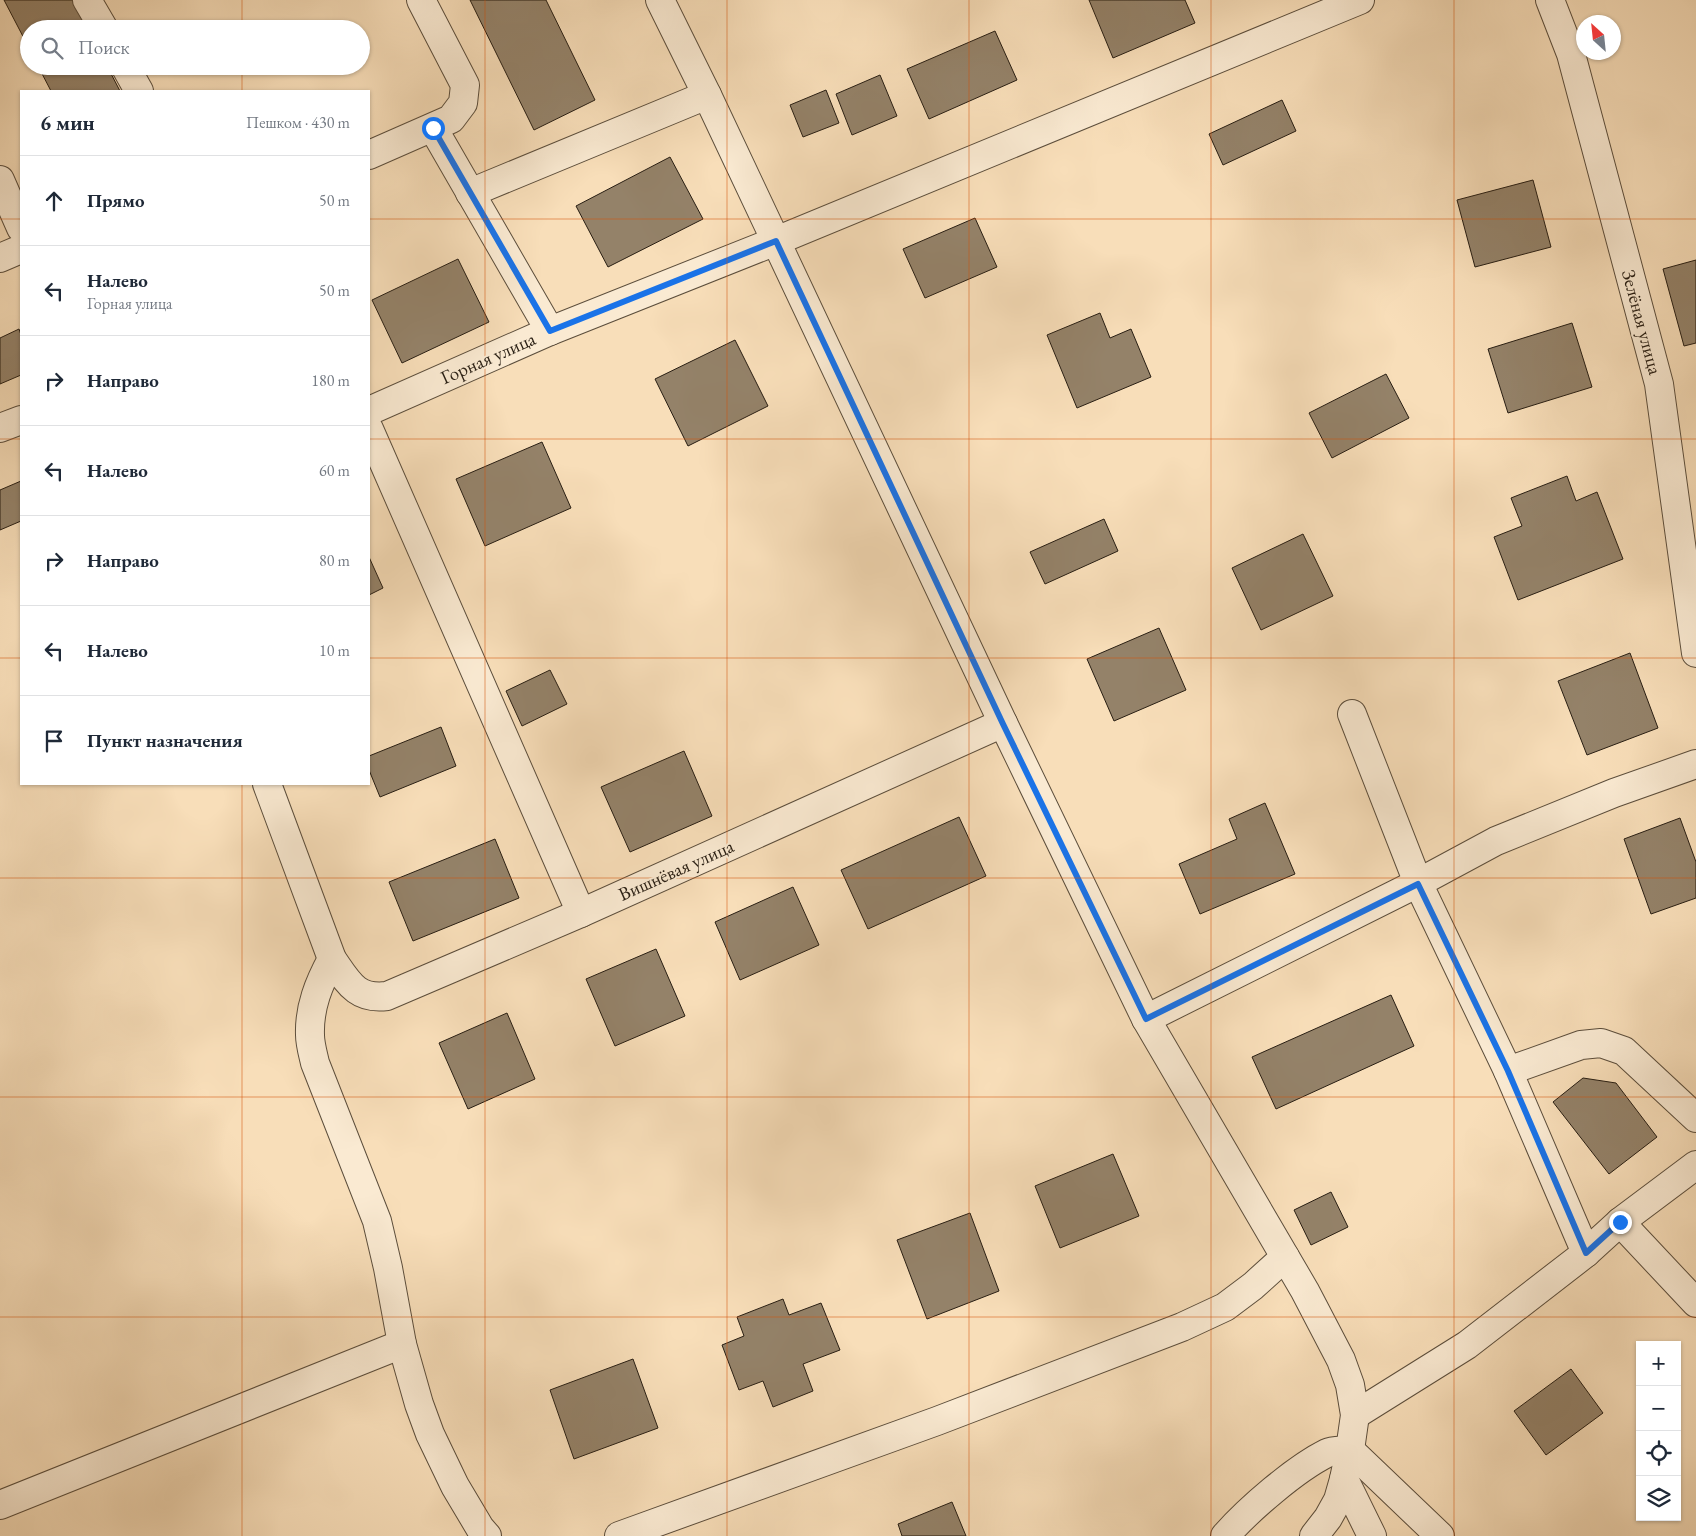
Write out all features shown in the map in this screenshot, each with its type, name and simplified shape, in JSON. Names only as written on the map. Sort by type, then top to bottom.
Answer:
[{"type":"street","points":[[87,0],[99,20]]},
{"type":"street","points":[[370,155],[451,119],[463,103],[465,85],[421,0]]},
{"type":"street","points":[[660,0],[707,95],[1003,724],[1146,1019],[1305,1291],[1341,1360],[1350,1385],[1354,1415],[1350,1450],[1338,1500],[1328,1518],[1314,1536]]},
{"type":"street","name":"Горная улица","points":[[370,411],[550,331],[776,241],[1360,0]]},
{"type":"street","name":"Зелёная улица","points":[[1550,0],[1571,54],[1659,384],[1696,653]]},
{"type":"street","points":[[130,75],[138,90]]},
{"type":"street","points":[[470,193],[707,95]]},
{"type":"street","points":[[433,128],[550,331]]},
{"type":"street","points":[[0,180],[20,226]]},
{"type":"street","points":[[0,258],[20,249]]},
{"type":"street","points":[[0,428],[20,420]]},
{"type":"street","points":[[370,431],[581,913]]},
{"type":"street","points":[[1352,714],[1418,884],[1508,1071],[1586,1253]]},
{"type":"street","name":"Вишнёвая улица","points":[[332,959],[349,983],[360,993],[373,998],[387,996],[581,913],[1003,724]]},
{"type":"street","points":[[1146,1019],[1418,884],[1496,841],[1696,764]]},
{"type":"street","points":[[267,785],[332,959],[318,985],[312,1011],[310,1036],[314,1062],[377,1221],[402,1344],[419,1404],[430,1434],[455,1486],[480,1528],[487,1536]]},
{"type":"street","points":[[1508,1071],[1581,1045],[1601,1043],[1624,1051],[1696,1118]]},
{"type":"street","points":[[1354,1415],[1467,1344],[1586,1253],[1620,1222],[1696,1165]]},
{"type":"street","points":[[1620,1222],[1696,1303]]},
{"type":"street","points":[[620,1536],[946,1418],[1182,1327],[1225,1307],[1254,1286],[1285,1257]]},
{"type":"street","points":[[0,1505],[402,1344]]},
{"type":"street","points":[[1225,1536],[1239,1520],[1291,1477],[1329,1452],[1350,1450],[1440,1536]]},
{"type":"street","points":[[1344,1479],[1372,1536]]},
{"type":"building","points":[[4,0],[73,0],[83,20],[20,20],[20,31]]},
{"type":"building","points":[[470,0],[546,0],[595,100],[534,130]]},
{"type":"building","points":[[1089,0],[1185,0],[1195,23],[1113,58]]},
{"type":"building","points":[[995,31],[1017,80],[929,119],[907,69]]},
{"type":"building","points":[[43,75],[112,75],[119,90],[50,90]]},
{"type":"building","points":[[880,75],[897,116],[852,135],[836,94]]},
{"type":"building","points":[[826,90],[839,123],[803,137],[790,105]]},
{"type":"building","points":[[1282,100],[1296,131],[1223,165],[1209,134]]},
{"type":"building","points":[[670,157],[703,219],[608,267],[576,206]]},
{"type":"building","points":[[1533,180],[1551,247],[1475,267],[1457,200]]},
{"type":"building","points":[[975,218],[997,267],[925,298],[903,249]]},
{"type":"building","points":[[458,259],[489,322],[402,363],[372,300]]},
{"type":"building","points":[[1696,260],[1696,343],[1684,346],[1663,269]]},
{"type":"building","points":[[1100,313],[1110,338],[1131,329],[1151,377],[1077,408],[1047,335]]},
{"type":"building","points":[[1572,323],[1592,387],[1508,413],[1488,349]]},
{"type":"building","points":[[19,329],[20,375],[0,384],[0,338]]},
{"type":"building","points":[[735,340],[768,406],[688,446],[655,379]]},
{"type":"building","points":[[1386,374],[1409,418],[1332,458],[1309,413]]},
{"type":"building","points":[[542,442],[571,508],[485,546],[456,479]]},
{"type":"building","points":[[1567,476],[1576,501],[1597,492],[1623,559],[1518,600],[1494,537],[1522,526],[1511,498]]},
{"type":"building","points":[[20,481],[20,521],[0,530],[0,490]]},
{"type":"building","points":[[1104,519],[1118,551],[1045,584],[1030,552]]},
{"type":"building","points":[[1303,534],[1333,596],[1261,630],[1232,568]]},
{"type":"building","points":[[370,559],[383,588],[370,594]]},
{"type":"building","points":[[1159,628],[1186,690],[1114,721],[1087,659]]},
{"type":"building","points":[[1630,653],[1658,728],[1587,755],[1558,681]]},
{"type":"building","points":[[550,670],[567,704],[522,726],[506,691]]},
{"type":"building","points":[[441,727],[456,766],[380,797],[370,772],[370,756]]},
{"type":"building","points":[[684,751],[712,816],[630,852],[601,787]]},
{"type":"building","points":[[1265,803],[1295,874],[1200,914],[1179,864],[1237,839],[1229,819]]},
{"type":"building","points":[[959,817],[986,876],[868,929],[841,870]]},
{"type":"building","points":[[1680,818],[1696,862],[1696,898],[1651,914],[1624,839]]},
{"type":"building","points":[[495,839],[519,898],[413,941],[389,882]]},
{"type":"building","points":[[793,887],[819,945],[740,980],[715,922]]},
{"type":"building","points":[[656,949],[685,1016],[615,1046],[586,979]]},
{"type":"building","points":[[1391,995],[1414,1046],[1276,1109],[1252,1057]]},
{"type":"building","points":[[507,1013],[535,1079],[468,1109],[439,1043]]},
{"type":"building","points":[[1583,1078],[1616,1083],[1657,1137],[1609,1174],[1553,1102]]},
{"type":"building","points":[[1113,1154],[1139,1216],[1060,1248],[1035,1186]]},
{"type":"building","points":[[1331,1192],[1348,1227],[1311,1245],[1294,1210]]},
{"type":"building","points":[[970,1213],[999,1291],[927,1319],[897,1240]]},
{"type":"building","points":[[783,1299],[789,1315],[821,1303],[840,1350],[803,1364],[813,1391],[773,1407],[763,1381],[739,1390],[722,1345],[744,1336],[737,1317]]},
{"type":"building","points":[[633,1359],[658,1428],[574,1459],[550,1390]]},
{"type":"building","points":[[1571,1369],[1603,1413],[1546,1455],[1514,1411]]},
{"type":"building","points":[[952,1502],[966,1536],[902,1536],[898,1524]]},
{"type":"route","points":[[433,128],[550,331],[776,241],[1003,724],[1146,1019],[1418,884],[1508,1071],[1586,1253],[1620,1222]]}]
